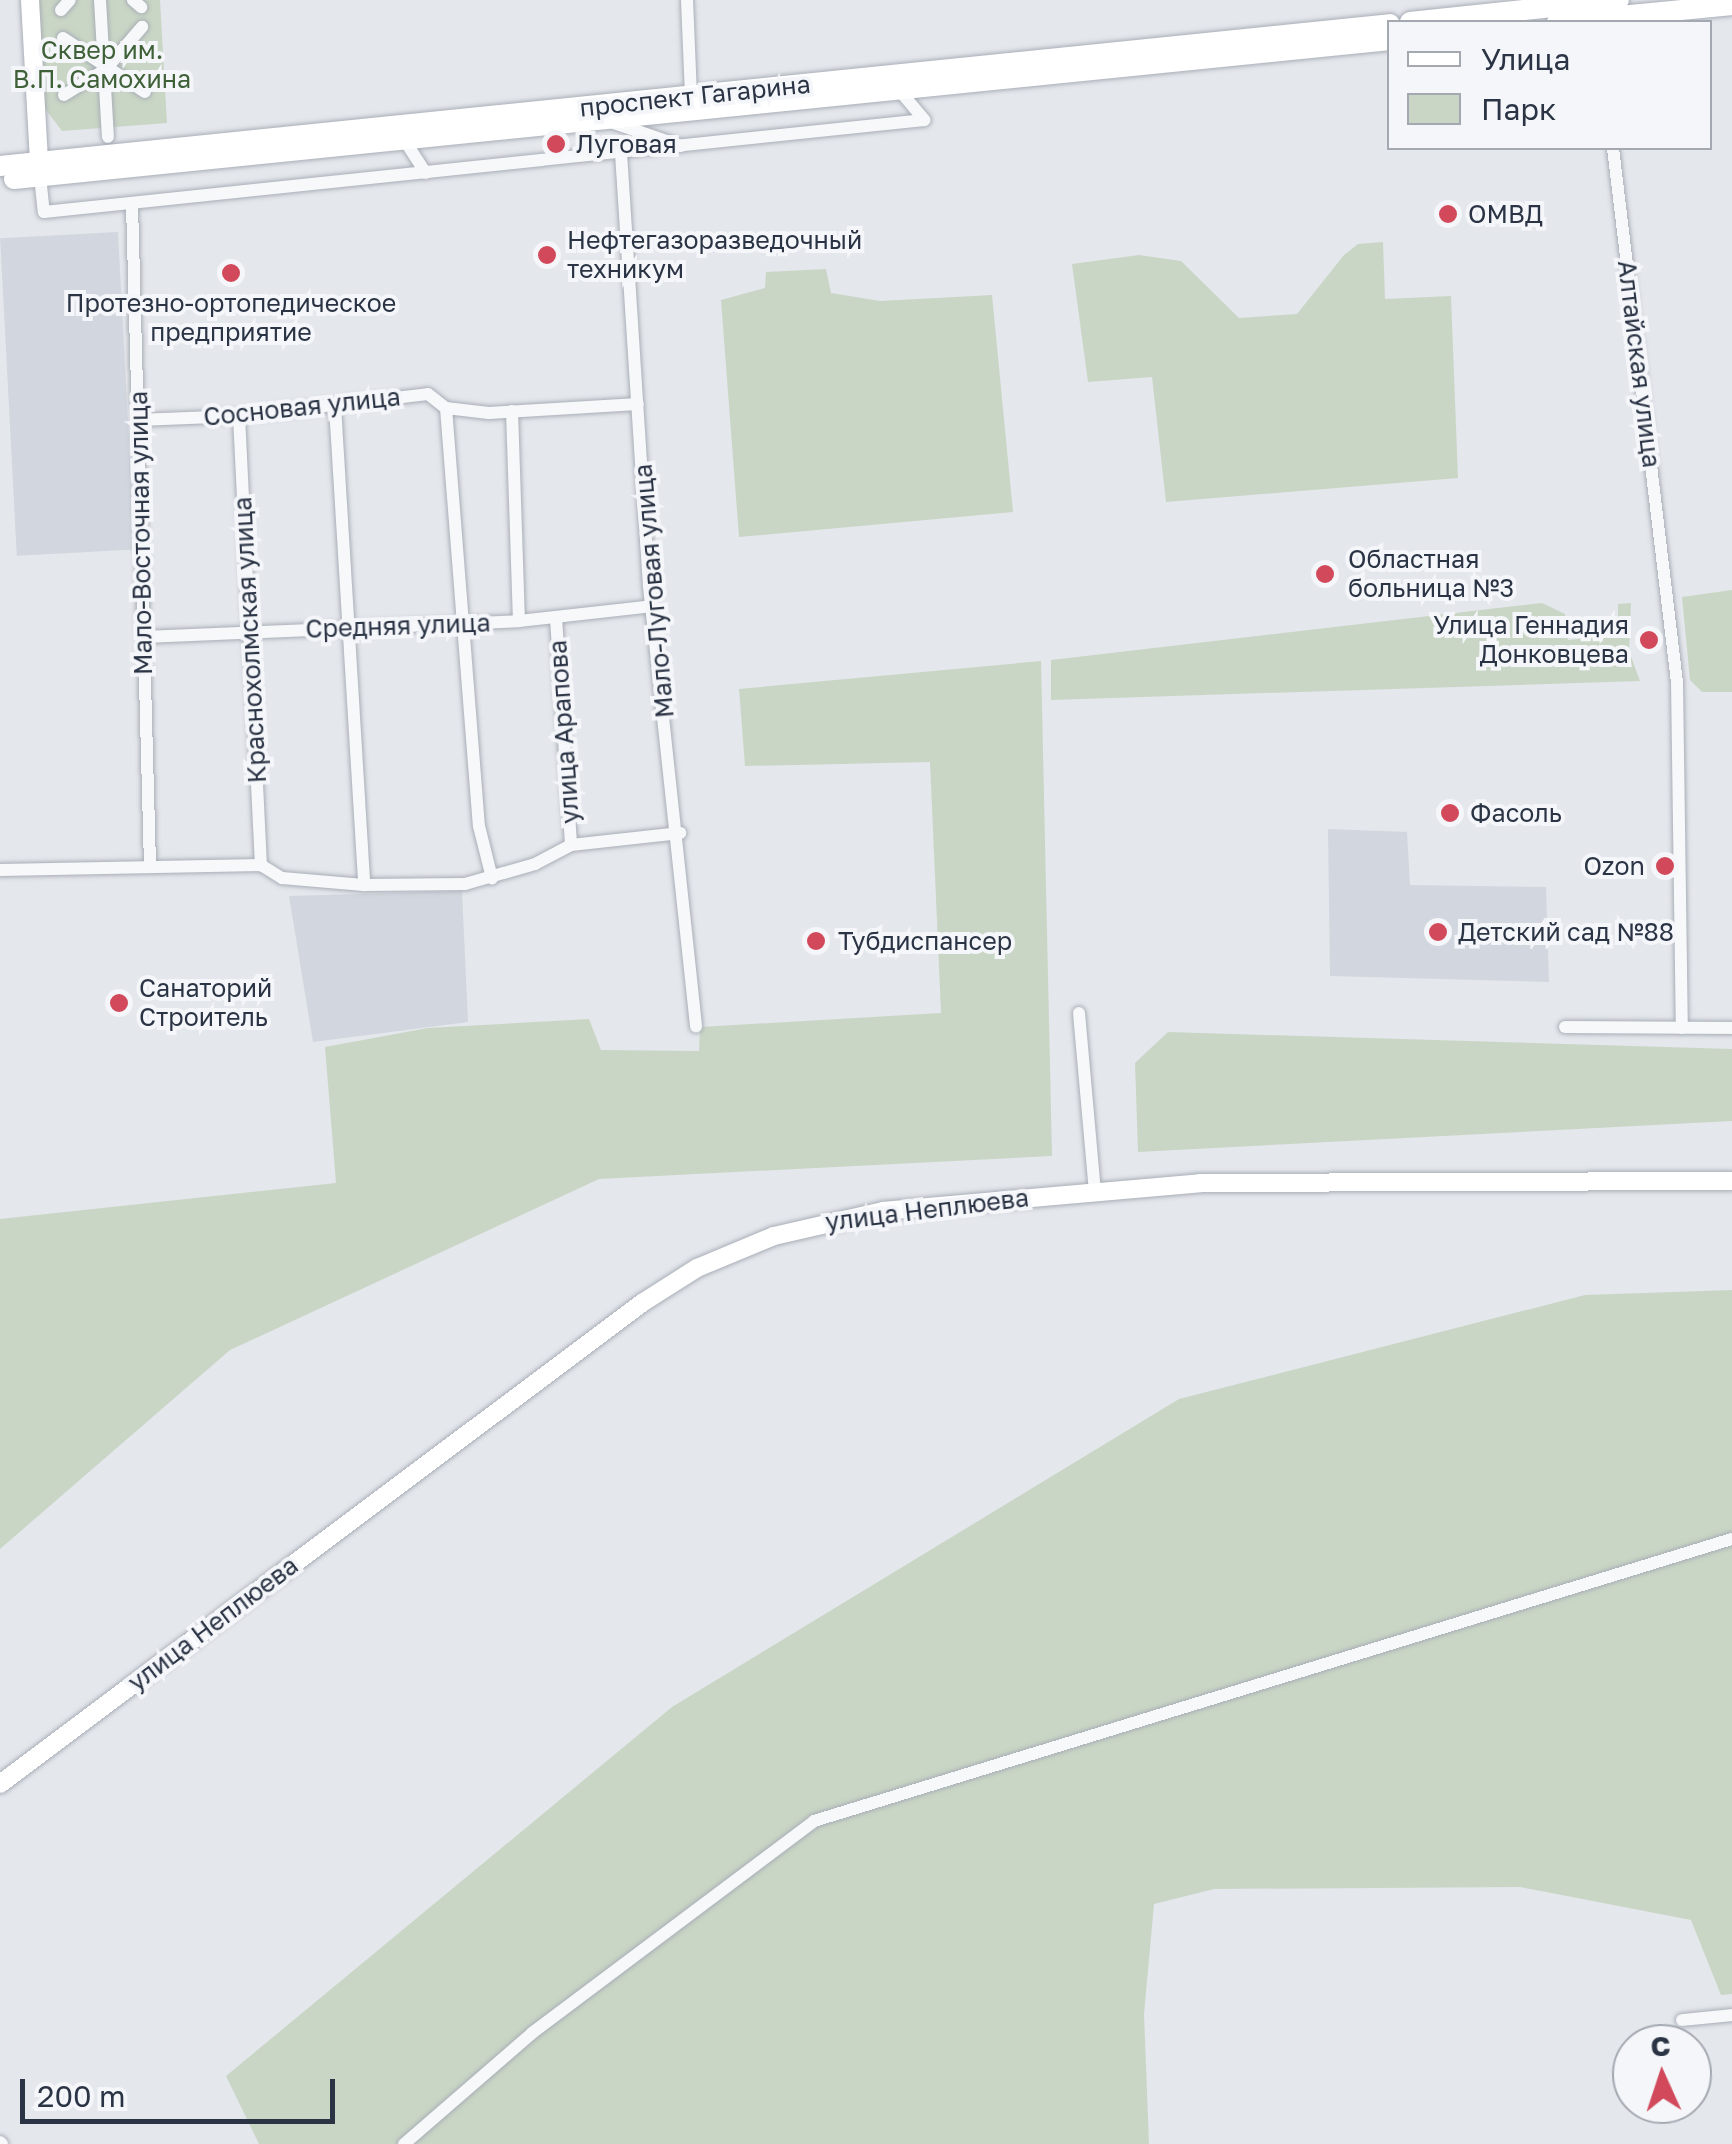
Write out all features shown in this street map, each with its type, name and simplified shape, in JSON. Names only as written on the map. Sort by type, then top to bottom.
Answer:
[{"type":"main road","points":[[30,0],[39,169]]},
{"type":"main road","points":[[1567,20],[1598,14],[1619,0]]},
{"type":"main road","points":[[1420,20],[1452,14],[1598,14],[1732,6]]},
{"type":"main road","name":"проспект Гагарина","points":[[0,180],[39,169],[1387,24]]},
{"type":"main road","name":"проспект Гагарина","points":[[0,166],[39,169],[405,141],[1387,40]]},
{"type":"main road","name":"улица Неплюева","points":[[0,1784],[576,1351],[697,1268],[774,1236],[852,1215],[1095,1191],[1311,1178],[1732,1181]]},
{"type":"street","points":[[100,0],[108,137]]},
{"type":"street","points":[[687,0],[691,96]]},
{"type":"street","points":[[64,95],[105,70],[142,27]]},
{"type":"street","points":[[63,38],[105,70],[145,92]]},
{"type":"street","points":[[39,169],[44,212],[924,120],[900,91]]},
{"type":"street","points":[[607,120],[684,147]]},
{"type":"street","points":[[405,141],[426,173]]},
{"type":"street","name":"Алтайская улица","points":[[1613,150],[1678,693],[1682,1028]]},
{"type":"street","name":"Мало-Луговая улица","points":[[621,153],[652,606],[680,834],[696,1027]]},
{"type":"street","name":"Мало-Восточная улица","points":[[132,204],[150,863]]},
{"type":"street","name":"Сосновая улица","points":[[138,420],[239,416],[428,394],[446,408],[512,411],[638,404]]},
{"type":"street","points":[[335,406],[352,627],[364,885]]},
{"type":"street","points":[[446,408],[479,826],[492,878]]},
{"type":"street","name":"улица Арапова","points":[[512,411],[520,620]]},
{"type":"street","name":"Краснохолмская улица","points":[[239,416],[261,865]]},
{"type":"street","name":"Средняя улица","points":[[144,638],[464,624],[652,606]]},
{"type":"street","name":"улица Арапова","points":[[556,618],[571,845]]},
{"type":"street","points":[[0,870],[150,863],[174,870],[261,865],[282,878],[364,885],[492,878],[571,845],[680,834]]},
{"type":"street","points":[[1079,1013],[1095,1191]]},
{"type":"street","points":[[1564,1027],[1732,1028]]},
{"type":"street","points":[[404,2144],[532,2033],[814,1821],[1732,1539]]},
{"type":"street","points":[[1682,2020],[1732,2015]]},
{"type":"shaded area","points":[[118,232],[135,550],[17,556],[0,238]]},
{"type":"shaded area","name":"Детский сад №88","points":[[1328,829],[1407,832],[1410,885],[1546,887],[1549,982],[1330,976]]},
{"type":"shaded area","points":[[462,891],[468,1022],[313,1042],[289,896]]},
{"type":"green space","name":"Сквер им. В.П. Самохина","points":[[38,0],[160,0],[167,123],[62,131],[43,106]]},
{"type":"green space","points":[[1383,242],[1385,299],[1451,296],[1458,478],[1166,502],[1152,377],[1088,382],[1072,264],[1139,255],[1181,261],[1239,318],[1297,314],[1344,255],[1358,244]]},
{"type":"green space","points":[[826,269],[831,293],[880,301],[992,295],[1013,512],[739,537],[721,300],[765,288],[766,272]]},
{"type":"green space","points":[[1732,590],[1732,692],[1702,692],[1690,680],[1682,597]]},
{"type":"green space","points":[[1542,603],[1565,614],[1568,640],[1618,635],[1618,604],[1631,603],[1629,651],[1640,681],[1051,700],[1051,660]]},
{"type":"green space","points":[[1041,661],[1052,1156],[599,1179],[230,1350],[0,1549],[0,1219],[336,1183],[325,1047],[428,1028],[589,1019],[601,1050],[699,1051],[700,1027],[941,1013],[930,762],[745,766],[739,689]]},
{"type":"green space","points":[[1168,1032],[1732,1049],[1732,1121],[1138,1152],[1135,1063]]},
{"type":"green space","points":[[1732,1290],[1732,1994],[1721,1995],[1691,1920],[1520,1887],[1214,1889],[1154,1904],[1144,2014],[1149,2144],[259,2144],[226,2076],[672,1707],[1179,1399],[1585,1295]]},
{"type":"place","name":"Луговая","points":[[556,144]]},
{"type":"place","name":"ОМВД","points":[[1448,214]]},
{"type":"place","name":"Нефтегазоразведочный техникум","points":[[547,255]]},
{"type":"place","name":"Протезно-ортопедическое предприятие","points":[[231,273]]},
{"type":"place","name":"Областная больница №3","points":[[1325,574]]},
{"type":"place","name":"Улица Геннадия Донковцева","points":[[1649,640]]},
{"type":"place","name":"Фасоль","points":[[1450,813]]},
{"type":"place","name":"Ozon","points":[[1665,866]]},
{"type":"place","name":"Детский сад №88","points":[[1438,932]]},
{"type":"place","name":"Тубдиспансер","points":[[816,941]]},
{"type":"place","name":"Санаторий Строитель","points":[[119,1003]]}]
